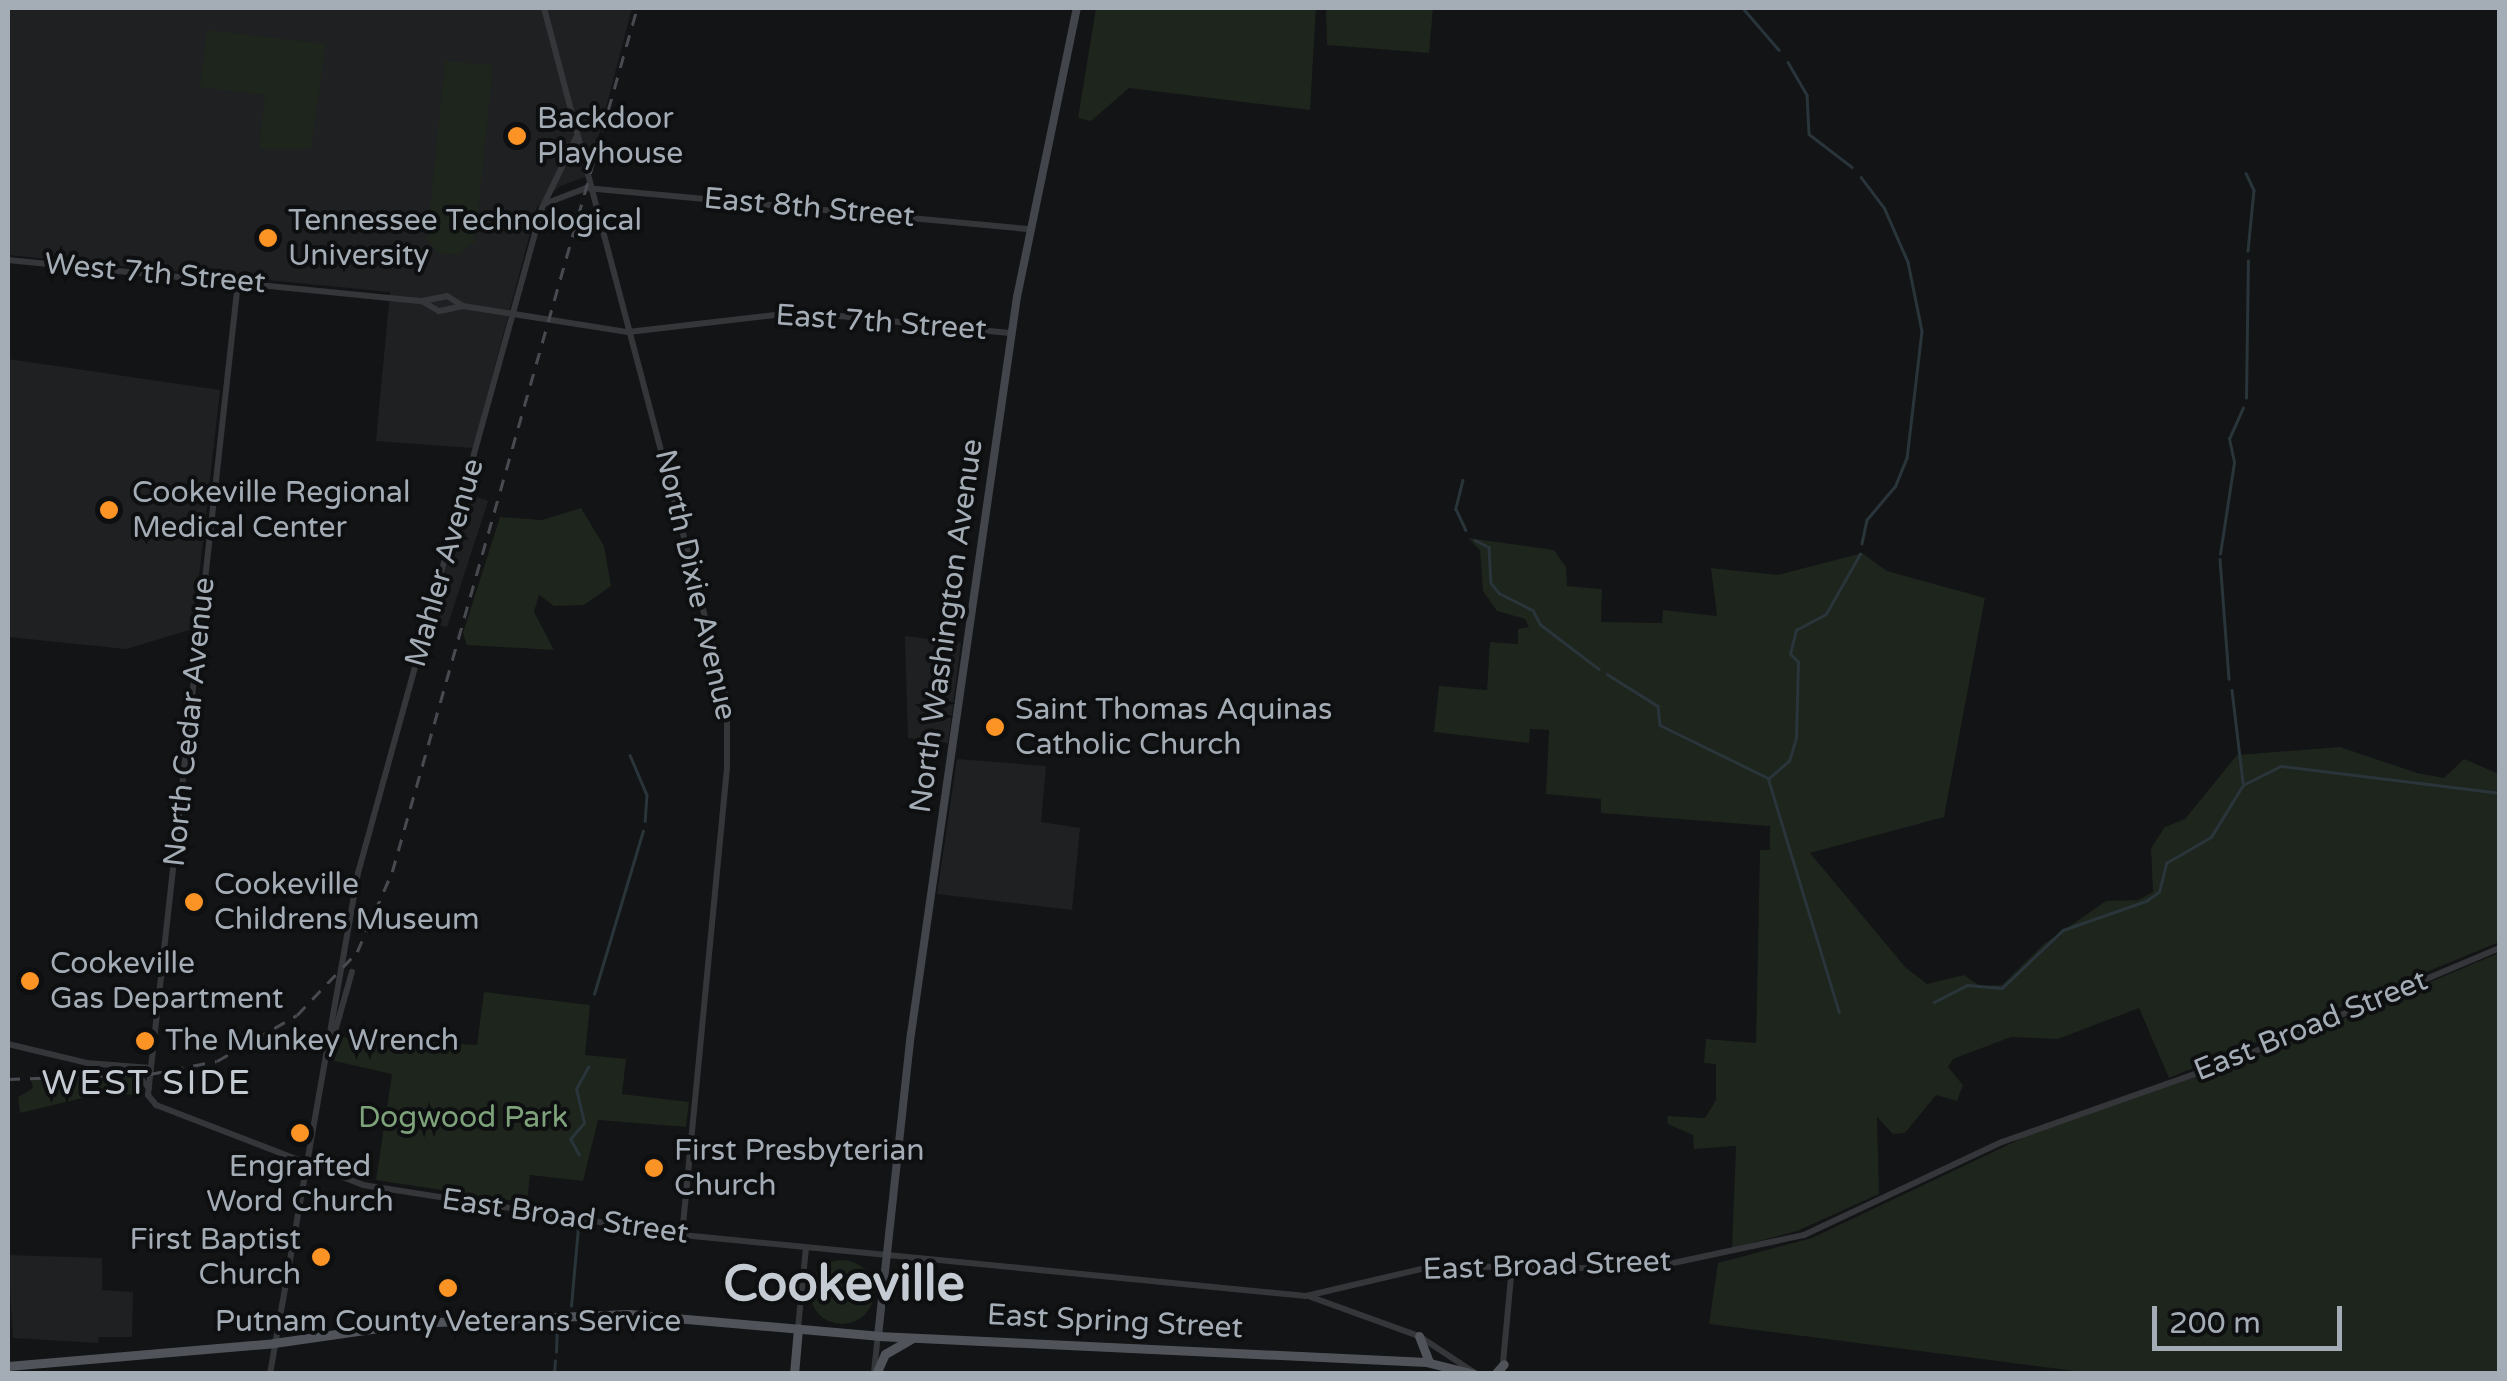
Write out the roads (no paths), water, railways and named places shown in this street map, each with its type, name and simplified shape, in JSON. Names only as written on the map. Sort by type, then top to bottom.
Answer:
[{"type":"main road","name":"North Washington Avenue","points":[[878,1336],[916,1000],[1012,333],[1030,229],[1066,87],[1077,8]]},
{"type":"main road","name":"East Spring Street","points":[[8,1366],[274,1343],[413,1323],[629,1314],[878,1336],[1429,1362],[1475,1374]]},
{"type":"main road","points":[[794,1374],[798,1328]]},
{"type":"main road","points":[[1419,1336],[1429,1362]]},
{"type":"main road","points":[[875,1374],[885,1354],[914,1338]]},
{"type":"street","name":"North Dixie Avenue","points":[[544,8],[628,332],[670,468],[729,715],[682,1235]]},
{"type":"street","name":"Mahler Avenue","points":[[327,1062],[338,971],[374,813],[542,208],[576,138]]},
{"type":"street","points":[[542,208],[582,182],[584,168]]},
{"type":"street","name":"East 8th Street","points":[[589,189],[1030,229]]},
{"type":"street","points":[[563,192],[589,189]]},
{"type":"street","name":"West 7th Street","points":[[8,260],[422,301],[447,296],[463,306]]},
{"type":"street","name":"North Cedar Avenue","points":[[150,1101],[238,282]]},
{"type":"street","name":"West 7th Street","points":[[422,301],[439,311],[463,306],[514,313]]},
{"type":"street","name":"East 7th Street","points":[[514,313],[628,332],[800,312],[1012,333]]},
{"type":"street","name":"East Broad Street","points":[[150,1101],[379,1188],[682,1235],[1306,1296],[1434,1266],[1645,1269],[1804,1235],[2002,1142],[2232,1062],[2500,948]]},
{"type":"street","points":[[270,1374],[327,1062],[352,972]]},
{"type":"street","points":[[8,1044],[130,1068],[152,1068]]},
{"type":"street","points":[[130,1068],[149,1088]]},
{"type":"street","points":[[798,1328],[806,1248]]},
{"type":"street","points":[[1500,1370],[1512,1266]]},
{"type":"street","points":[[1306,1296],[1419,1336],[1475,1374]]},
{"type":"street","points":[[875,1374],[878,1336]]},
{"type":"waterway","points":[[1743,8],[1779,50]]},
{"type":"waterway","points":[[1788,62],[1807,95],[1809,134],[1852,167]]},
{"type":"waterway","points":[[2246,173],[2254,190],[2248,251]]},
{"type":"waterway","points":[[1861,177],[1884,207],[1908,262],[1922,331],[1907,458],[1895,487],[1867,520],[1862,543]]},
{"type":"waterway","points":[[2246,398],[2248,261]]},
{"type":"waterway","points":[[2220,554],[2234,462],[2229,439],[2243,408]]},
{"type":"waterway","points":[[1463,480],[1456,509],[1466,530]]},
{"type":"waterway","points":[[1475,540],[1489,547],[1491,583],[1499,593],[1533,610],[1540,624],[1599,669]]},
{"type":"waterway","points":[[1839,1013],[1768,779],[1789,761],[1796,738],[1798,662],[1790,654],[1796,630],[1826,614],[1860,554]]},
{"type":"waterway","points":[[2220,559],[2229,679]]},
{"type":"waterway","points":[[1607,674],[1658,706],[1660,725],[1768,778]]},
{"type":"waterway","points":[[2232,690],[2243,782]]},
{"type":"waterway","points":[[630,755],[647,795],[645,821]]},
{"type":"waterway","points":[[1934,1002],[1967,985],[2002,988],[2063,930],[2146,901],[2159,892],[2166,863],[2211,837],[2243,785],[2281,766],[2500,793]]},
{"type":"waterway","points":[[594,994],[643,831]]},
{"type":"waterway","points":[[579,1155],[570,1139],[584,1123],[576,1089],[588,1067]]},
{"type":"waterway","points":[[571,1306],[578,1227]]},
{"type":"waterway","points":[[556,1352],[557,1327]]},
{"type":"waterway","points":[[554,1374],[555,1361]]},
{"type":"railway","points":[[8,1079],[150,1074],[217,1061],[297,1015],[357,952],[392,872],[637,8]]},
{"type":"place","name":"Backdoor Playhouse","points":[[517,136]]},
{"type":"place","name":"Tennessee Technological University","points":[[268,238]]},
{"type":"place","name":"Cookeville Regional Medical Center","points":[[109,510]]},
{"type":"place","name":"Saint Thomas Aquinas Catholic Church","points":[[995,727]]},
{"type":"place","name":"Cookeville Childrens Museum","points":[[194,902]]},
{"type":"place","name":"Cookeville Gas Department","points":[[30,981]]},
{"type":"place","name":"The Munkey Wrench","points":[[145,1041]]},
{"type":"place","name":"Engrafted Word Church","points":[[300,1133]]},
{"type":"place","name":"First Presbyterian Church","points":[[654,1168]]},
{"type":"place","name":"First Baptist Church","points":[[321,1257]]},
{"type":"place","name":"Putnam County Veterans Service","points":[[448,1288]]},
{"type":"district","name":"WEST SIDE","points":[[147,1083]]},
{"type":"district","name":"Cookeville","points":[[844,1285]]},
{"type":"park label","name":"Dogwood Park","points":[[463,1118]]}]
